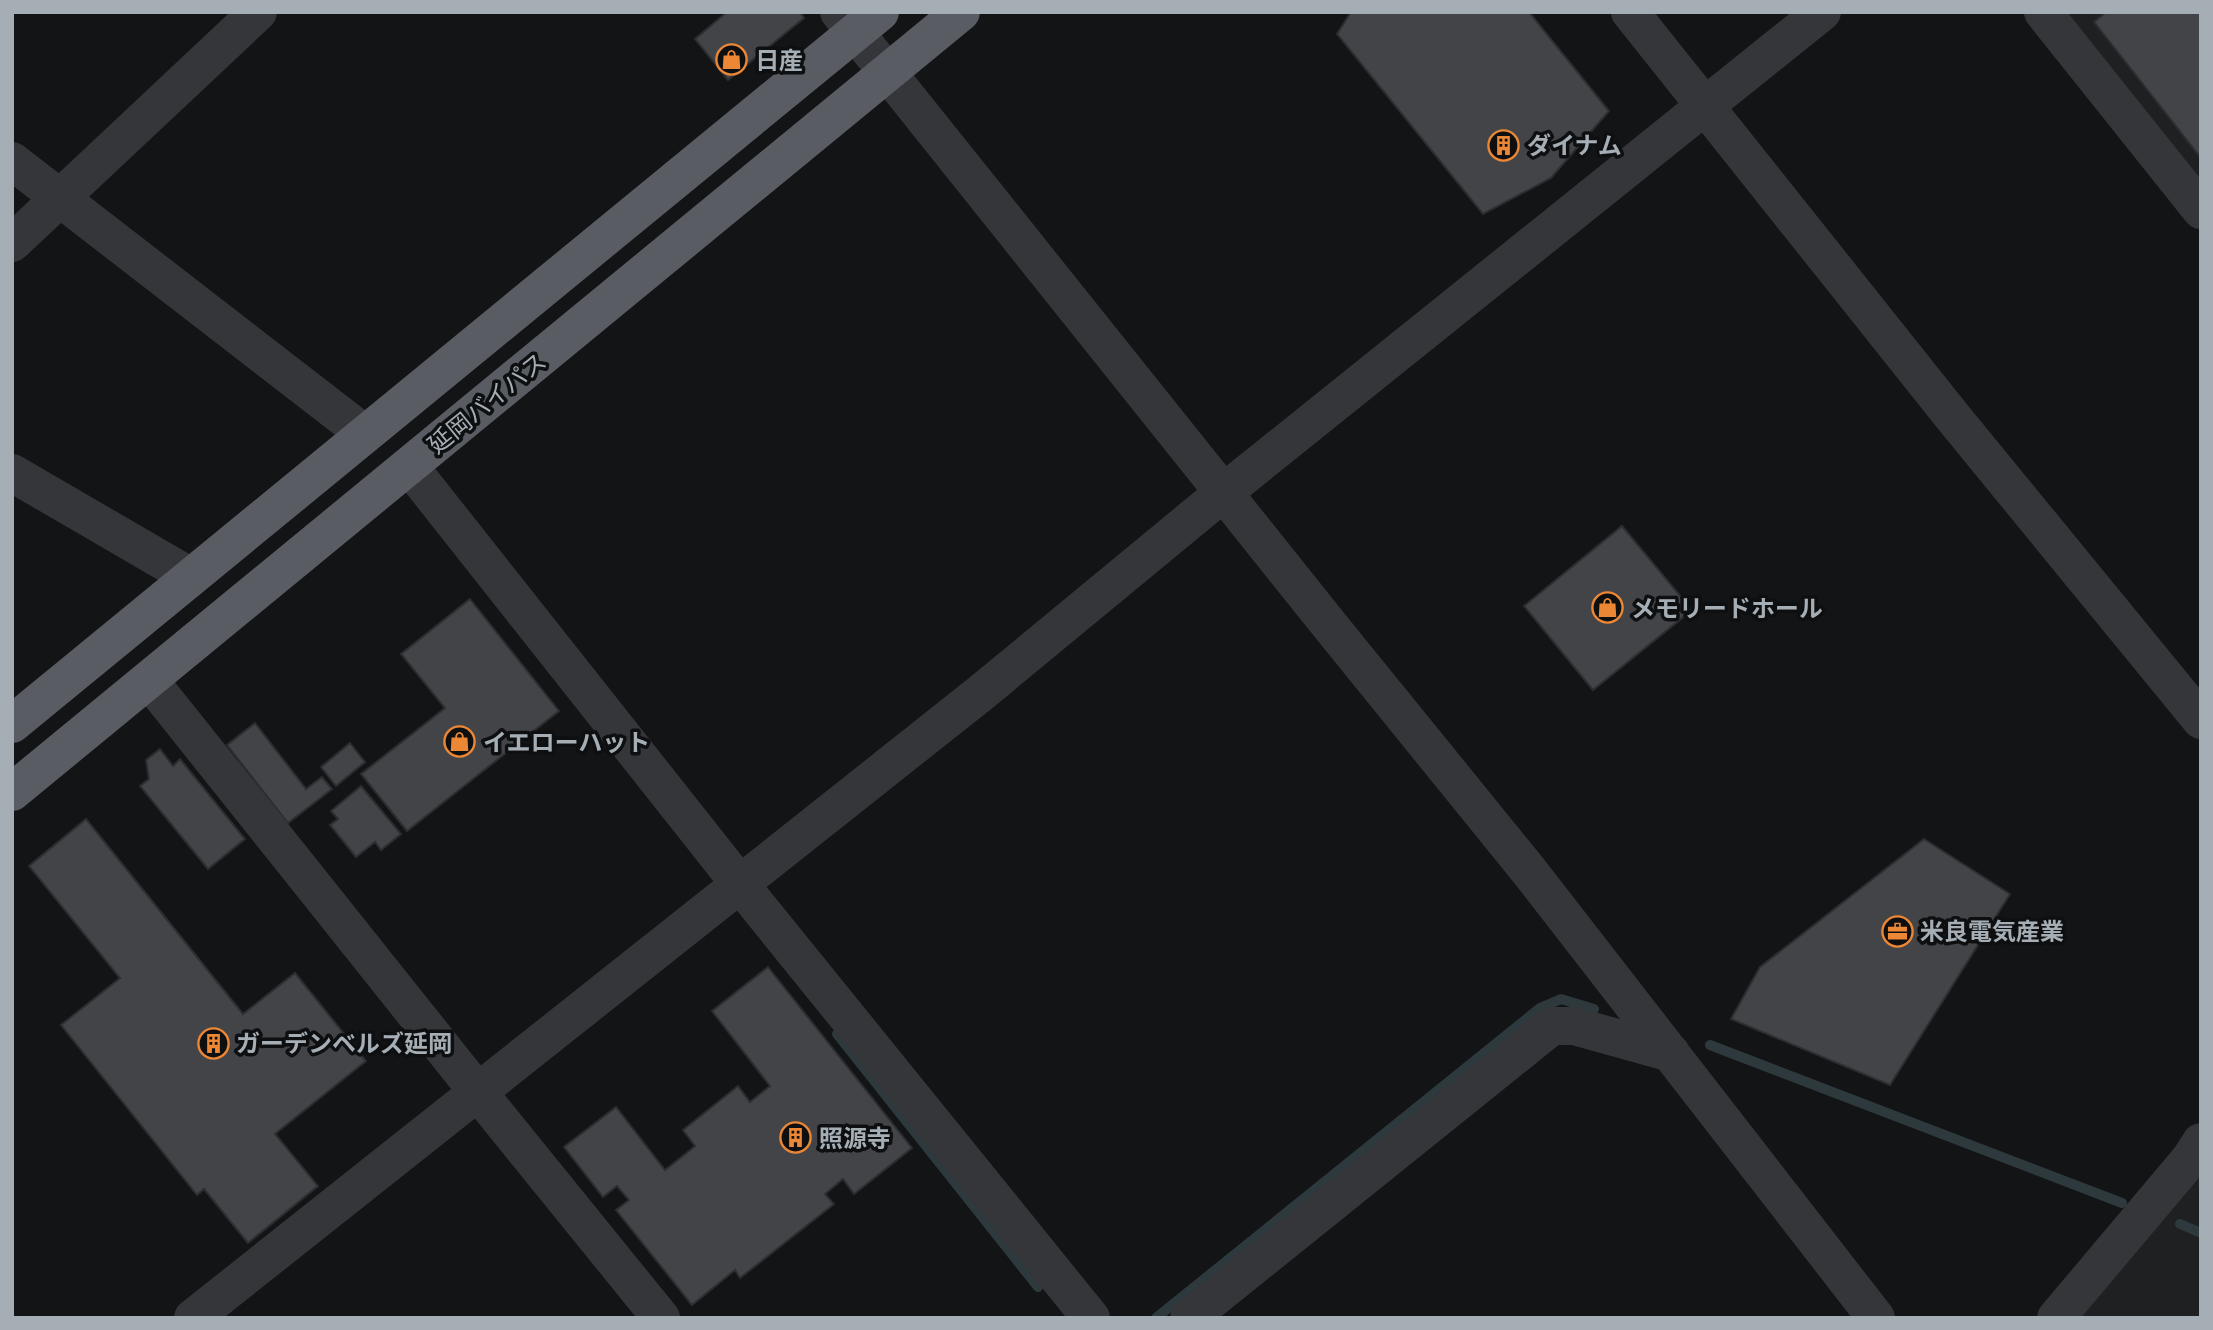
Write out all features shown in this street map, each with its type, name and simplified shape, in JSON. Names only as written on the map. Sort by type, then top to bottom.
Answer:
[{"type":"highway","name":"延岡バイパス","points":[[12,792],[961,12]]},
{"type":"highway","points":[[12,724],[365,434],[858,19]]},
{"type":"street","points":[[12,243],[258,12]]},
{"type":"street","points":[[1630,12],[1952,416],[2201,720]]},
{"type":"street","points":[[193,1318],[982,692],[1223,493],[1822,12]]},
{"type":"street","points":[[2043,12],[2201,210]]},
{"type":"street","points":[[858,19],[887,73],[1529,871],[1876,1318]]},
{"type":"street","points":[[12,161],[365,434]]},
{"type":"street","points":[[409,466],[739,883],[1091,1318]]},
{"type":"street","points":[[12,473],[191,577]]},
{"type":"street","points":[[149,680],[661,1318]]},
{"type":"street","points":[[1189,1318],[1552,1026],[1574,1026],[1671,1053]]},
{"type":"street","points":[[2056,1318],[2190,1159],[2201,1142]]},
{"type":"shaded area","points":[[2059,12],[2201,12],[2201,187]]},
{"type":"shaded area","points":[[2201,1162],[2201,1318],[2073,1318]]},
{"type":"building","name":"日産","points":[[727,12],[800,12],[804,18],[728,80],[695,39]]},
{"type":"building","name":"ダイナム","points":[[1351,12],[1529,12],[1609,111],[1551,178],[1483,214],[1337,34]]},
{"type":"building","points":[[2106,12],[2201,12],[2201,158],[2094,22]]},
{"type":"building","name":"メモリードホール","points":[[1622,526],[1692,610],[1593,690],[1524,606]]},
{"type":"building","name":"イエローハット","points":[[470,599],[559,711],[407,831],[361,774],[445,708],[401,654]]},
{"type":"building","points":[[255,723],[306,789],[322,777],[332,789],[288,823],[227,745]]},
{"type":"building","points":[[350,743],[365,762],[336,786],[321,767]]},
{"type":"building","points":[[160,749],[173,766],[180,759],[245,839],[208,869],[140,786],[149,779],[146,760]]},
{"type":"building","points":[[361,786],[401,834],[381,850],[375,842],[356,857],[330,825],[338,819],[331,811]]},
{"type":"building","name":"ガーデンベルズ延岡","points":[[86,819],[243,1014],[295,973],[366,1061],[275,1134],[318,1186],[248,1243],[204,1189],[197,1195],[61,1025],[120,978],[29,866]]},
{"type":"building","name":"米良電気産業","points":[[1924,839],[2010,894],[1890,1085],[1731,1019],[1760,967]]},
{"type":"building","name":"照源寺","points":[[768,967],[912,1148],[854,1194],[843,1179],[825,1194],[834,1204],[740,1278],[735,1270],[692,1305],[616,1210],[629,1200],[617,1186],[603,1197],[564,1147],[616,1107],[665,1170],[695,1146],[683,1130],[738,1086],[750,1102],[770,1086],[712,1011]]},
{"type":"waterway","points":[[1156,1318],[1540,1008],[1561,999],[1594,1009]]},
{"type":"waterway","points":[[837,1034],[1038,1287]]},
{"type":"waterway","points":[[1710,1045],[2122,1203]]},
{"type":"waterway","points":[[2180,1224],[2201,1233]]},
{"type":"place","name":"日産","points":[[732,60]]},
{"type":"place","name":"ダイナム","points":[[1504,145]]},
{"type":"place","name":"メモリードホール","points":[[1608,608]]},
{"type":"place","name":"イエローハット","points":[[460,742]]},
{"type":"place","name":"米良電気産業","points":[[1897,931]]},
{"type":"place","name":"ガーデンベルズ延岡","points":[[213,1043]]},
{"type":"place","name":"照源寺","points":[[796,1138]]}]
